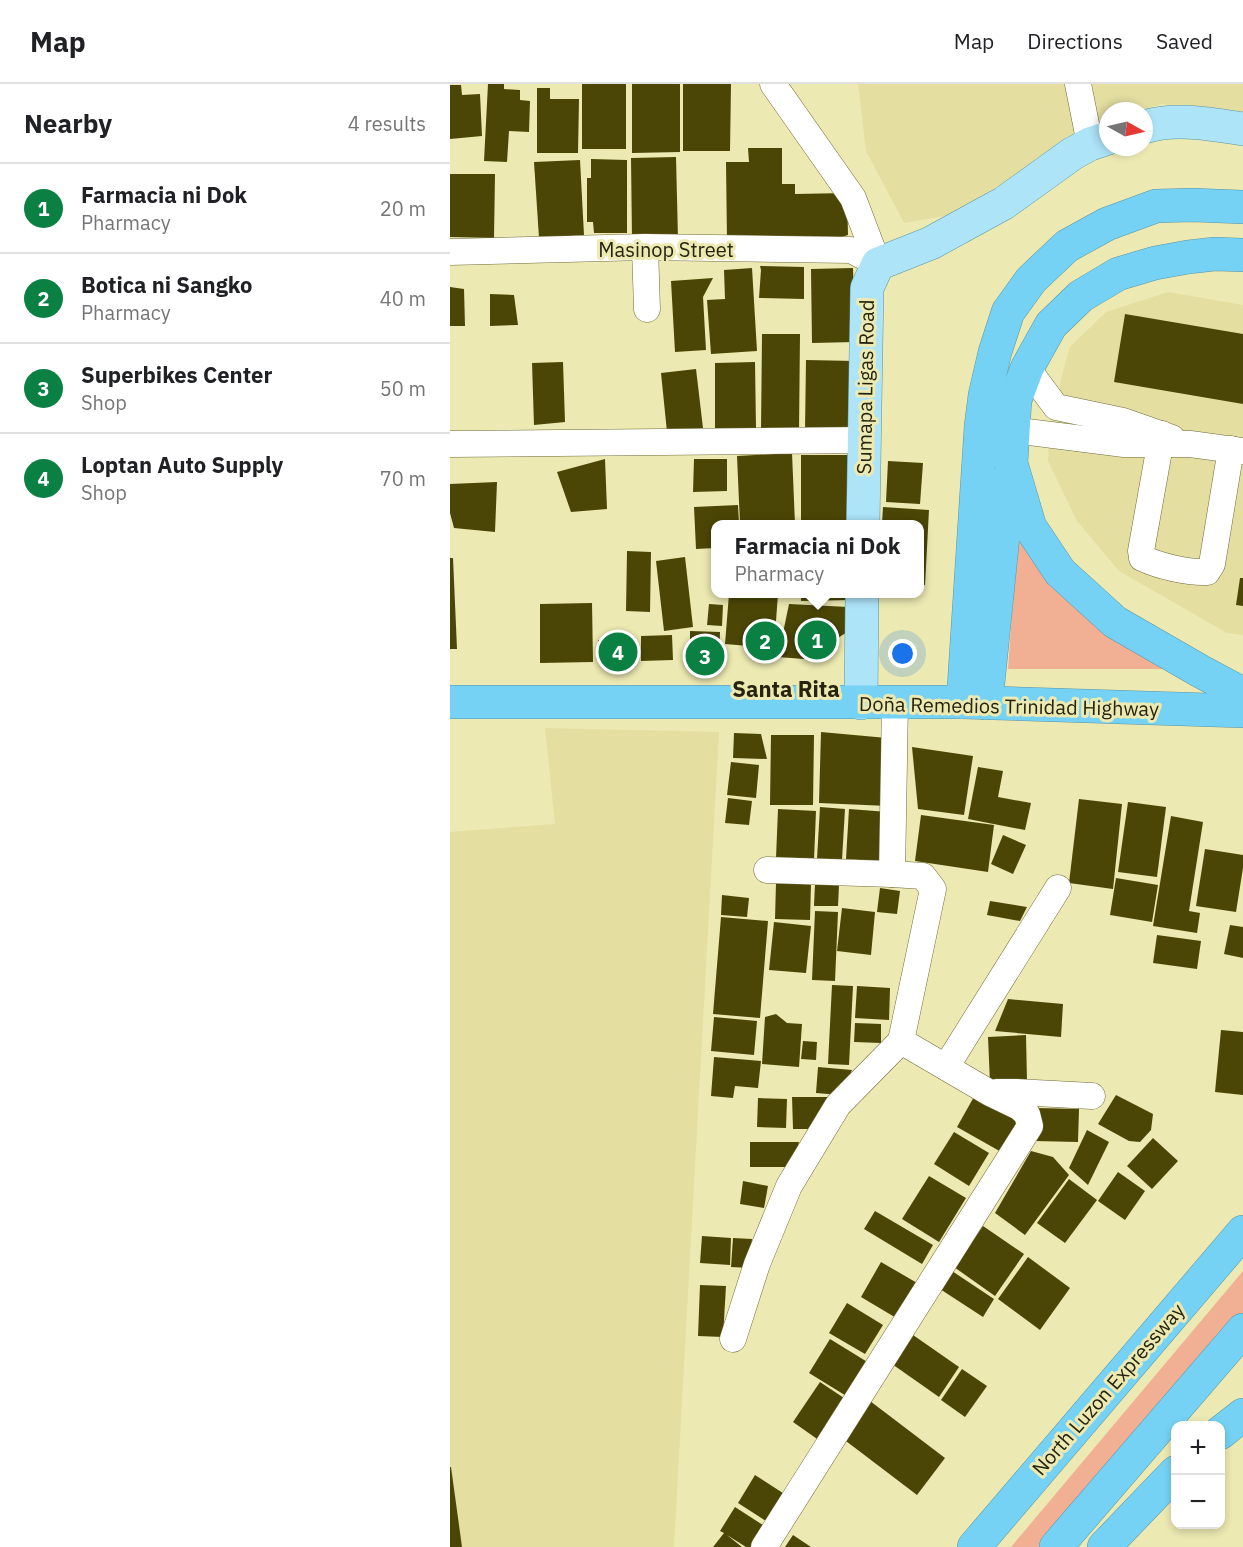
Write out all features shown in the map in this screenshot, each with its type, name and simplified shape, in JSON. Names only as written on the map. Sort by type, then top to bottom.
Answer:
[{"type":"highway","points":[[975,702],[999,413],[995,352],[1008,312],[1031,280],[1067,246],[1107,224],[1156,206],[1243,207]]},
{"type":"highway","points":[[1243,255],[1215,254],[1155,263],[1118,274],[1081,296],[1051,325],[999,413],[1030,527],[1060,572],[1115,622],[1243,694]]},
{"type":"highway","points":[[975,702],[1011,463]]},
{"type":"highway","name":"Doña Remedios Trinidad Highway","points":[[450,702],[975,702],[1243,711]]},
{"type":"highway","name":"North Luzon Expressway","points":[[974,1547],[1243,1232]]},
{"type":"highway","points":[[1056,1547],[1243,1329]]},
{"type":"highway","points":[[1225,1430],[1243,1414]]},
{"type":"highway","points":[[1104,1547],[1173,1475]]},
{"type":"main road","points":[[1153,125],[1199,123],[1243,129]]},
{"type":"main road","points":[[878,264],[931,243],[1004,203],[1072,154],[1099,141]]},
{"type":"main road","name":"Sumapa Ligas Road","points":[[863,520],[867,288],[878,264]]},
{"type":"main road","points":[[861,703],[862,598]]},
{"type":"street","points":[[773,84],[853,198],[878,264]]},
{"type":"street","points":[[1078,84],[1099,141]]},
{"type":"street","points":[[645,247],[647,309]]},
{"type":"street","name":"Masinop Street","points":[[450,252],[645,247],[851,250],[878,264]]},
{"type":"street","points":[[1027,368],[1056,407]]},
{"type":"street","points":[[999,413],[1056,407],[1123,421],[1162,439],[1237,450],[1212,564],[1207,572],[1152,563],[1142,558],[1141,551],[1162,439]]},
{"type":"street","points":[[999,413],[1124,444],[1162,439]]},
{"type":"street","points":[[450,444],[865,440]]},
{"type":"street","points":[[892,874],[895,703]]},
{"type":"street","points":[[733,1340],[758,1264],[789,1186],[838,1106],[901,1041],[933,889],[923,876],[767,870]]},
{"type":"street","points":[[945,1067],[1058,888]]},
{"type":"street","points":[[764,1547],[1030,1126],[1027,1114],[1019,1107],[990,1093],[901,1041]]},
{"type":"street","points":[[990,1093],[1092,1095]]},
{"type":"shaded area","points":[[858,84],[1243,84],[1243,113],[1162,104],[1153,107],[1153,102],[1099,102],[1099,124],[950,215],[904,223],[866,151]]},
{"type":"shaded area","points":[[1168,292],[1243,305],[1243,635],[1227,633],[1119,571],[1077,521],[1048,461],[1049,436],[1070,347],[1106,312]]},
{"type":"shaded area","points":[[1018,527],[1174,669],[1008,669]]},
{"type":"shaded area","points":[[545,728],[719,732],[674,1547],[450,1547],[450,832],[555,824]]},
{"type":"shaded area","points":[[1243,1271],[1243,1315],[1049,1547],[1011,1547]]},
{"type":"building","points":[[488,84],[504,84],[504,89],[520,90],[520,100],[530,101],[529,132],[509,131],[507,162],[484,161]]},
{"type":"building","points":[[582,84],[626,84],[626,149],[582,149]]},
{"type":"building","points":[[632,84],[680,84],[680,152],[632,153]]},
{"type":"building","points":[[683,84],[731,84],[730,151],[683,151]]},
{"type":"building","points":[[450,85],[461,85],[462,95],[480,94],[482,136],[450,139]]},
{"type":"building","points":[[537,88],[550,88],[550,99],[579,99],[578,153],[537,153]]},
{"type":"building","points":[[748,148],[782,148],[782,184],[795,184],[795,194],[847,193],[848,235],[832,240],[727,242],[726,162],[749,162]]},
{"type":"building","points":[[676,157],[678,239],[632,239],[631,158]]},
{"type":"building","points":[[591,159],[627,160],[627,233],[594,233],[593,222],[587,222],[587,178],[591,178]]},
{"type":"building","points":[[580,160],[584,235],[539,238],[534,162]]},
{"type":"building","points":[[450,174],[495,174],[494,238],[450,237]]},
{"type":"building","points":[[760,266],[804,267],[804,299],[759,298]]},
{"type":"building","points":[[752,268],[757,351],[711,354],[707,300],[725,299],[724,270]]},
{"type":"building","points":[[853,268],[855,342],[812,343],[811,269]]},
{"type":"building","points":[[713,278],[703,297],[706,350],[675,352],[671,281]]},
{"type":"building","points":[[450,287],[464,289],[465,326],[450,326]]},
{"type":"building","points":[[490,294],[514,295],[518,325],[490,326]]},
{"type":"building","points":[[1125,314],[1243,334],[1243,404],[1114,382]]},
{"type":"building","points":[[762,334],[800,334],[799,430],[761,430]]},
{"type":"building","points":[[806,360],[855,361],[853,432],[805,431]]},
{"type":"building","points":[[563,362],[565,422],[534,425],[532,363]]},
{"type":"building","points":[[755,362],[756,429],[715,429],[715,363]]},
{"type":"building","points":[[696,369],[703,428],[667,432],[661,373]]},
{"type":"building","points":[[792,453],[795,520],[740,520],[737,456]]},
{"type":"building","points":[[801,455],[852,455],[852,520],[801,520]]},
{"type":"building","points":[[605,459],[607,509],[571,512],[557,472]]},
{"type":"building","points":[[694,459],[727,459],[727,491],[693,492]]},
{"type":"building","points":[[888,461],[923,463],[920,504],[886,502]]},
{"type":"building","points":[[497,482],[495,532],[454,528],[450,513],[450,484]]},
{"type":"building","points":[[738,505],[739,520],[711,520],[711,548],[696,549],[694,507]]},
{"type":"building","points":[[883,507],[929,510],[925,585],[924,520],[882,520]]},
{"type":"building","points":[[627,551],[651,552],[650,612],[626,611]]},
{"type":"building","points":[[685,557],[693,627],[664,631],[656,561]]},
{"type":"building","points":[[450,558],[453,558],[457,649],[450,649]]},
{"type":"building","points":[[1240,578],[1243,578],[1243,606],[1236,605]]},
{"type":"building","points":[[729,598],[778,598],[774,648],[725,644]]},
{"type":"building","points":[[801,598],[852,598],[852,600],[801,601]]},
{"type":"building","points":[[592,603],[593,662],[540,663],[540,604]]},
{"type":"building","points":[[709,604],[723,605],[722,626],[707,625]]},
{"type":"building","points":[[789,604],[849,607],[849,631],[804,659],[778,657]]},
{"type":"building","points":[[690,631],[720,632],[719,665],[690,664]]},
{"type":"building","points":[[672,635],[673,660],[641,661],[641,636]]},
{"type":"building","points":[[634,637],[636,659],[599,662],[598,640]]},
{"type":"building","points":[[821,732],[887,738],[888,806],[819,803]]},
{"type":"building","points":[[734,733],[761,734],[767,759],[733,758]]},
{"type":"building","points":[[771,735],[814,735],[813,805],[770,805]]},
{"type":"building","points":[[912,747],[973,756],[964,815],[918,809]]},
{"type":"building","points":[[731,762],[759,765],[756,798],[727,795]]},
{"type":"building","points":[[978,767],[1003,771],[998,797],[1031,803],[1025,830],[968,819]]},
{"type":"building","points":[[728,798],[752,801],[749,825],[725,823]]},
{"type":"building","points":[[1079,799],[1122,804],[1113,889],[1069,883]]},
{"type":"building","points":[[1128,802],[1166,807],[1157,877],[1118,872]]},
{"type":"building","points":[[820,807],[845,809],[842,860],[817,859]]},
{"type":"building","points":[[778,809],[816,811],[814,860],[776,858]]},
{"type":"building","points":[[849,809],[888,812],[885,862],[846,859]]},
{"type":"building","points":[[921,815],[994,825],[988,872],[915,861]]},
{"type":"building","points":[[1171,816],[1203,822],[1189,911],[1200,913],[1197,933],[1153,926]]},
{"type":"building","points":[[1003,835],[1026,845],[1013,874],[991,864]]},
{"type":"building","points":[[1205,849],[1243,855],[1236,912],[1196,906]]},
{"type":"building","points":[[1116,878],[1158,885],[1152,922],[1110,915]]},
{"type":"building","points":[[776,883],[811,884],[810,920],[775,919]]},
{"type":"building","points":[[815,884],[839,885],[838,906],[814,906]]},
{"type":"building","points":[[880,888],[900,891],[897,914],[877,912]]},
{"type":"building","points":[[722,895],[749,898],[747,917],[721,915]]},
{"type":"building","points":[[990,901],[1027,907],[1020,921],[987,915]]},
{"type":"building","points":[[842,908],[875,912],[871,955],[837,951]]},
{"type":"building","points":[[815,911],[838,912],[835,981],[812,980]]},
{"type":"building","points":[[721,917],[768,921],[760,1018],[713,1014]]},
{"type":"building","points":[[774,922],[811,926],[806,973],[769,970]]},
{"type":"building","points":[[1230,925],[1243,927],[1243,958],[1224,954]]},
{"type":"building","points":[[1157,935],[1201,941],[1197,969],[1153,963]]},
{"type":"building","points":[[832,985],[853,986],[849,1065],[828,1064]]},
{"type":"building","points":[[857,986],[890,988],[889,1020],[855,1018]]},
{"type":"building","points":[[1008,999],[1063,1004],[1061,1037],[995,1031]]},
{"type":"building","points":[[776,1014],[787,1023],[802,1024],[799,1067],[762,1064],[765,1017]]},
{"type":"building","points":[[714,1017],[757,1021],[754,1055],[711,1051]]},
{"type":"building","points":[[855,1023],[881,1024],[881,1043],[854,1042]]},
{"type":"building","points":[[1221,1030],[1243,1032],[1243,1095],[1215,1092]]},
{"type":"building","points":[[1026,1035],[1027,1082],[990,1083],[988,1037]]},
{"type":"building","points":[[803,1041],[817,1042],[816,1060],[801,1059]]},
{"type":"building","points":[[714,1057],[761,1061],[758,1088],[735,1086],[733,1098],[711,1096]]},
{"type":"building","points":[[818,1067],[852,1070],[841,1095],[816,1093]]},
{"type":"building","points":[[975,1095],[1021,1121],[1003,1153],[957,1127]]},
{"type":"building","points":[[1116,1095],[1153,1114],[1151,1130],[1140,1142],[1129,1141],[1098,1124]]},
{"type":"building","points":[[792,1097],[838,1097],[819,1129],[793,1129]]},
{"type":"building","points":[[758,1098],[787,1099],[786,1128],[757,1127]]},
{"type":"building","points":[[1036,1108],[1079,1109],[1078,1142],[1035,1141]]},
{"type":"building","points":[[1087,1130],[1109,1142],[1088,1185],[1069,1168]]},
{"type":"building","points":[[954,1132],[989,1153],[969,1186],[934,1164]]},
{"type":"building","points":[[1153,1138],[1178,1161],[1152,1189],[1127,1166]]},
{"type":"building","points":[[750,1142],[799,1142],[793,1167],[750,1167]]},
{"type":"building","points":[[1031,1151],[1053,1157],[1069,1175],[1025,1235],[995,1213]]},
{"type":"building","points":[[1118,1172],[1145,1191],[1125,1220],[1098,1201]]},
{"type":"building","points":[[929,1176],[966,1198],[939,1242],[902,1219]]},
{"type":"building","points":[[1069,1179],[1097,1200],[1065,1243],[1037,1223]]},
{"type":"building","points":[[743,1181],[768,1186],[764,1208],[740,1204]]},
{"type":"building","points":[[875,1211],[933,1245],[922,1264],[864,1229]]},
{"type":"building","points":[[983,1226],[1024,1254],[995,1296],[954,1267]]},
{"type":"building","points":[[702,1236],[731,1238],[730,1265],[700,1263]]},
{"type":"building","points":[[733,1238],[752,1239],[750,1268],[731,1267]]},
{"type":"building","points":[[1028,1257],[1070,1288],[1040,1330],[998,1299]]},
{"type":"building","points":[[881,1262],[924,1287],[903,1322],[861,1297]]},
{"type":"building","points":[[952,1271],[994,1299],[983,1317],[940,1289]]},
{"type":"building","points":[[700,1285],[726,1286],[723,1337],[698,1336]]},
{"type":"building","points":[[847,1303],[883,1325],[865,1354],[829,1333]]},
{"type":"building","points":[[913,1335],[959,1367],[939,1397],[892,1364]]},
{"type":"building","points":[[830,1339],[869,1363],[848,1397],[809,1373]]},
{"type":"building","points":[[962,1369],[987,1386],[965,1417],[941,1400]]},
{"type":"building","points":[[820,1382],[847,1400],[820,1441],[793,1422]]},
{"type":"building","points":[[870,1401],[945,1458],[917,1495],[842,1438]]},
{"type":"building","points":[[451,1467],[462,1547],[450,1547]]},
{"type":"building","points":[[755,1475],[789,1497],[772,1525],[738,1503]]},
{"type":"building","points":[[735,1507],[769,1529],[758,1547],[746,1547],[727,1535],[742,1547],[713,1547],[724,1533],[720,1531]]},
{"type":"building","points":[[793,1535],[811,1547],[785,1547]]},
{"type":"place","name":"Farmacia ni Dok","points":[[817,640]]},
{"type":"place","name":"Botica ni Sangko","points":[[765,641]]},
{"type":"place","name":"Loptan Auto Supply","points":[[618,652]]},
{"type":"place","name":"Superbikes Center","points":[[705,656]]},
{"type":"district","name":"Santa Rita","points":[[786,688]]}]
